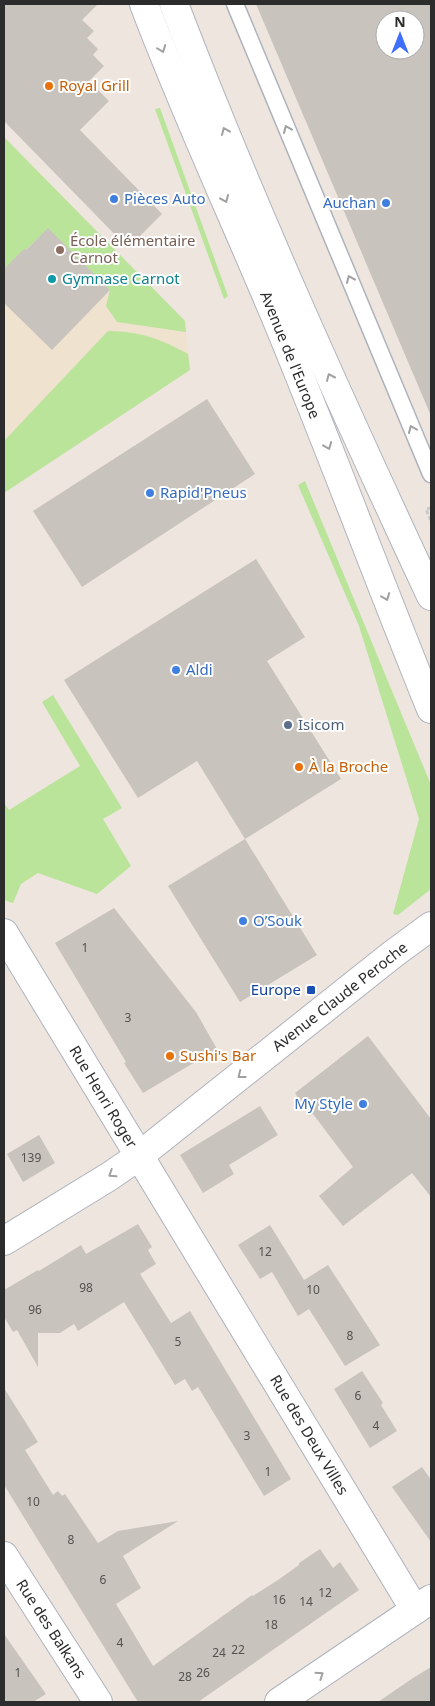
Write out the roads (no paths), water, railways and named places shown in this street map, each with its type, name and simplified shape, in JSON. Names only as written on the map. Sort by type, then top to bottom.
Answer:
[{"type":"street","name":"Avenue de l'Europe","points":[[144,4],[167,64],[272,309],[430,703]]},
{"type":"street","name":"Avenue de l'Europe","points":[[174,4],[201,74],[280,262],[356,436],[431,596]]},
{"type":"street","name":"Avenue Claude Peroche","points":[[4,1240],[110,1176],[139,1156],[393,954],[431,926]]},
{"type":"street","name":"Rue Henri Roger","points":[[4,933],[202,1261]]},
{"type":"street","name":"Rue des Deux Villes","points":[[202,1261],[423,1605]]},
{"type":"street","name":"Rue des Balkans","points":[[4,1556],[98,1702]]},
{"type":"street","points":[[279,1702],[423,1605]]},
{"type":"lane","points":[[235,4],[431,474]]},
{"type":"lane","points":[[380,487],[431,563]]},
{"type":"place","name":"Royal Grill","points":[[49,86]]},
{"type":"place","name":"Pièces Auto","points":[[114,199]]},
{"type":"place","name":"Auchan","points":[[386,203]]},
{"type":"place","name":"École élémentaire Carnot","points":[[60,250]]},
{"type":"place","name":"Gymnase Carnot","points":[[52,279]]},
{"type":"place","name":"Rapid'Pneus","points":[[150,493]]},
{"type":"place","name":"Aldi","points":[[176,670]]},
{"type":"place","name":"Isicom","points":[[288,725]]},
{"type":"place","name":"À la Broche","points":[[299,767]]},
{"type":"place","name":"O’Souk","points":[[243,921]]},
{"type":"place","name":"Europe","points":[[311,990]]},
{"type":"place","name":"Sushi's Bar","points":[[170,1056]]},
{"type":"place","name":"My Style","points":[[363,1104]]}]
